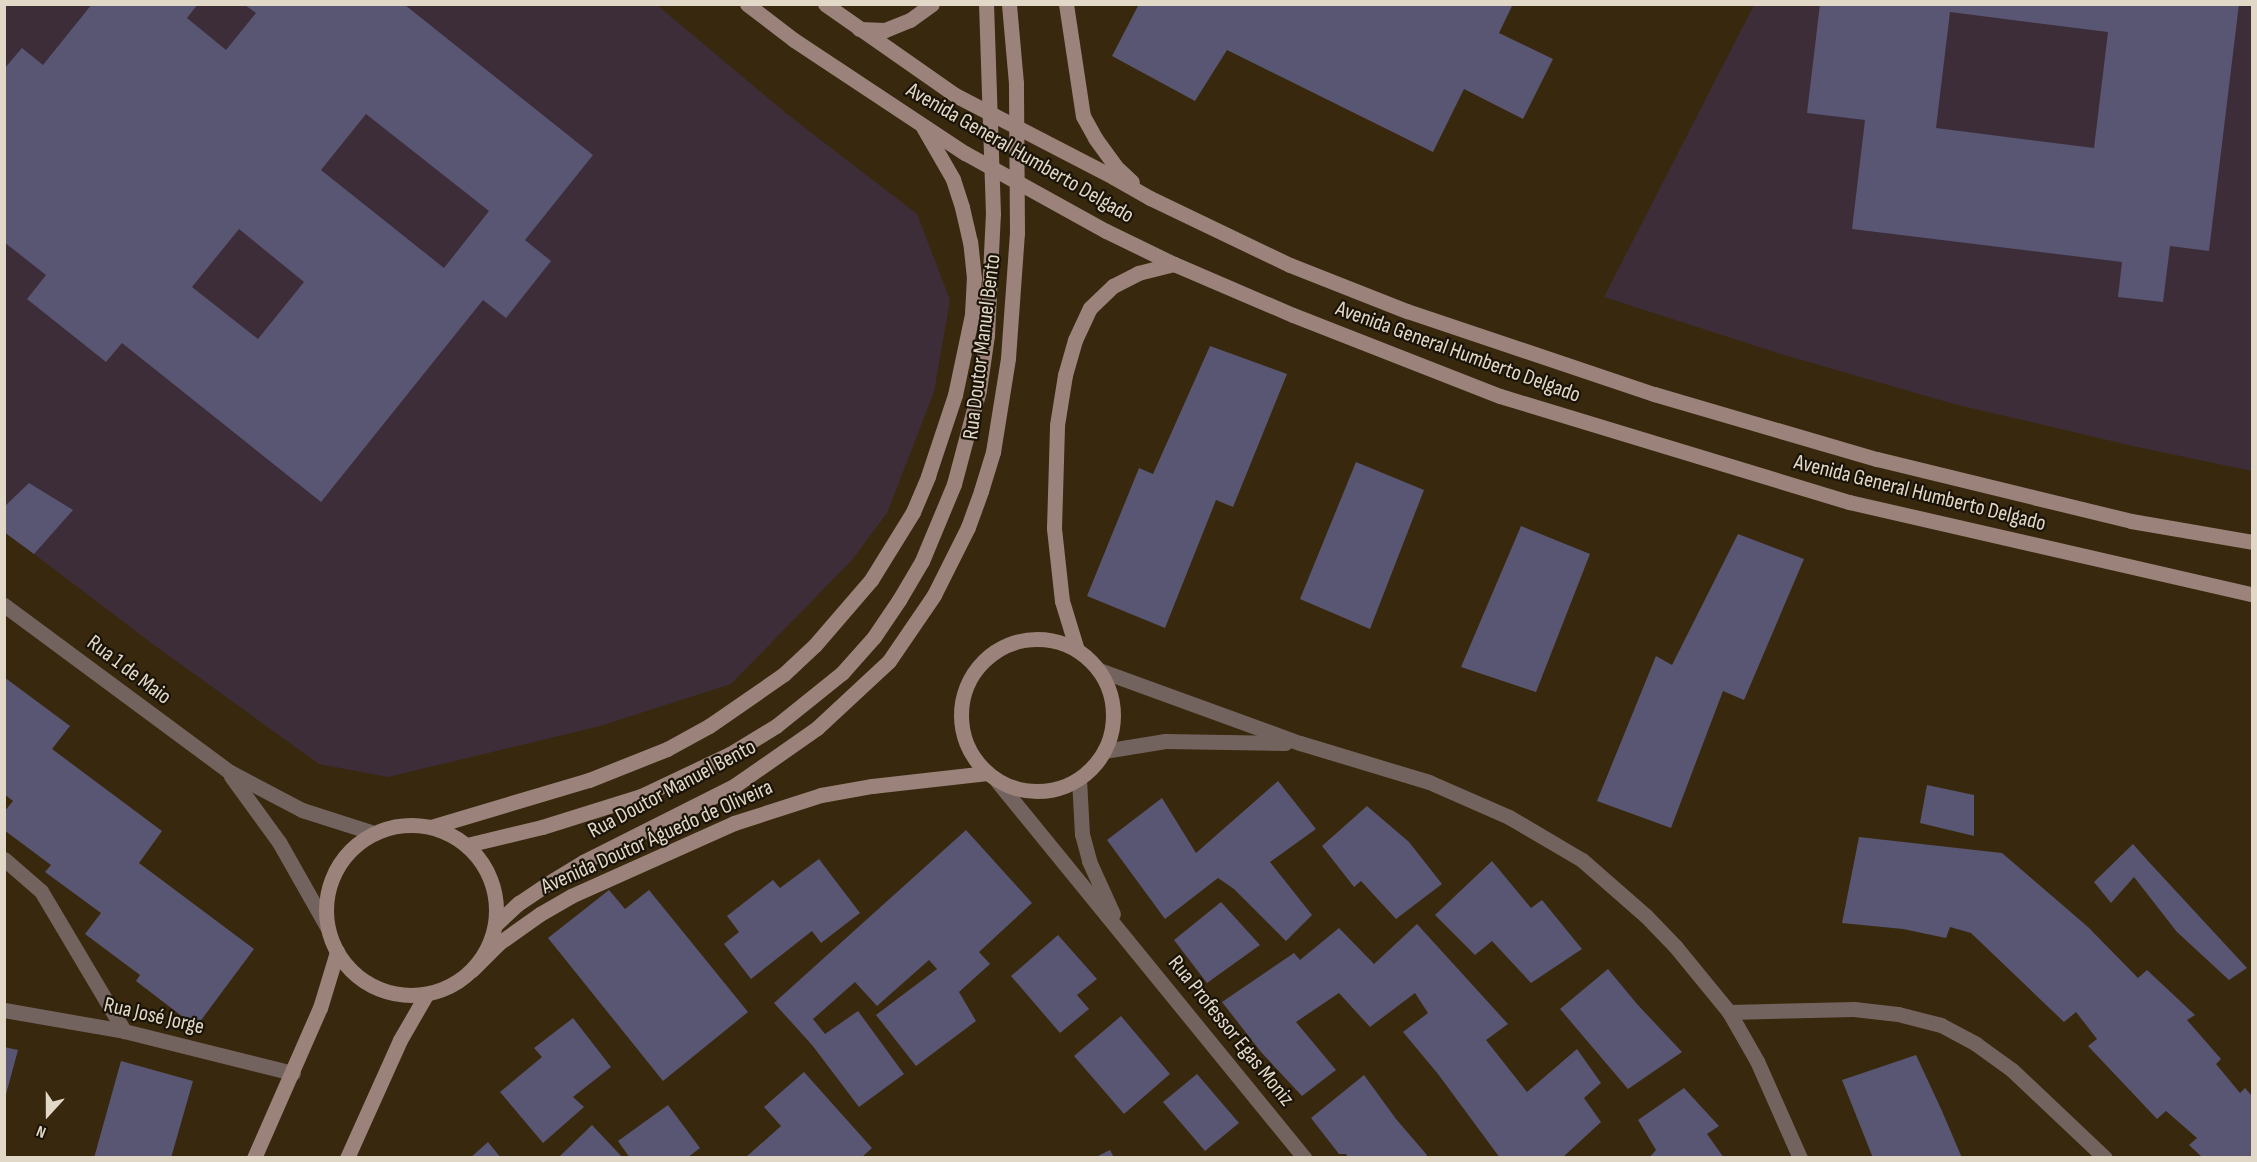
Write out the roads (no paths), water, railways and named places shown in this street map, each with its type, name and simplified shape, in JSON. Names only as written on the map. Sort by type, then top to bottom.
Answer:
[{"type":"street","name":"Avenida General Humberto Delgado","points":[[747,4],[794,40],[965,153],[1106,231],[1174,264],[1293,315],[1500,396],[1849,502],[2253,594]]},
{"type":"street","name":"Avenida General Humberto Delgado","points":[[825,4],[956,95],[1150,198],[1290,265],[1386,303],[1654,394],[1877,459],[2131,521],[2253,542]]},
{"type":"street","points":[[859,29],[885,30],[910,21],[932,4]]},
{"type":"street","name":"Rua Doutor Manuel Bento","points":[[467,845],[542,827],[641,796],[730,754],[776,726],[842,673],[874,637],[898,600],[922,561],[954,484],[979,390],[987,335],[993,214],[987,4]]},
{"type":"street","name":"Rua Doutor Manuel Bento","points":[[495,925],[519,903],[547,884],[583,862],[734,786],[817,728],[889,661],[934,595],[968,527],[981,491],[993,452],[1008,358],[1017,233],[1016,83],[1009,4]]},
{"type":"street","points":[[1066,4],[1083,116],[1115,166],[1150,198]]},
{"type":"street","points":[[432,827],[589,780],[667,749],[709,726],[784,674],[821,638],[871,580],[909,520],[928,476],[955,395],[972,314],[974,278],[970,242],[962,207],[953,180],[923,127]]},
{"type":"street","points":[[1077,650],[1062,601],[1054,528],[1058,424],[1065,375],[1075,340],[1090,308],[1121,281],[1138,273],[1174,264]]},
{"type":"street","name":"Rua 1 de Maio","points":[[4,605],[228,771]]},
{"type":"street","points":[[1028,639],[1053,640],[1077,650],[1099,670],[1109,688],[1114,710],[1112,731],[1094,767],[1079,779],[1059,788],[1038,792],[1017,789],[992,777],[971,754],[961,730],[961,704],[968,681],[983,660],[1004,646],[1028,639]]},
{"type":"street","points":[[1099,670],[1300,743],[1429,782],[1473,799],[1582,860],[1646,916],[1675,946],[1729,1012],[1772,1090],[1800,1158]]},
{"type":"street","points":[[1104,751],[1165,741],[1300,743]]},
{"type":"street","points":[[228,771],[302,810],[374,833]]},
{"type":"street","points":[[228,771],[279,843],[327,927],[337,952],[353,973],[375,987],[400,995],[426,994],[451,986],[472,970],[487,949],[495,925],[496,895],[486,868],[467,845],[450,834],[432,827],[402,825],[374,833],[350,850],[334,873],[326,899],[327,927]]},
{"type":"street","name":"Rua Professor Egas Moniz","points":[[992,777],[1305,1158]]},
{"type":"street","name":"Avenida Doutor Águedo de Oliveira","points":[[472,970],[499,943],[571,896],[734,823],[822,795],[872,786],[992,777]]},
{"type":"street","points":[[1079,779],[1082,834],[1089,861],[1121,933]]},
{"type":"street","points":[[4,859],[41,891],[124,1031]]},
{"type":"street","points":[[254,1158],[320,1008],[337,952]]},
{"type":"street","points":[[347,1158],[400,1040],[426,994]]},
{"type":"street","points":[[1729,1012],[1854,1009],[1898,1014],[1941,1025],[1976,1044],[2012,1070],[2105,1158]]},
{"type":"street","name":"Rua José Jorge","points":[[4,1010],[124,1031],[293,1073]]}]
